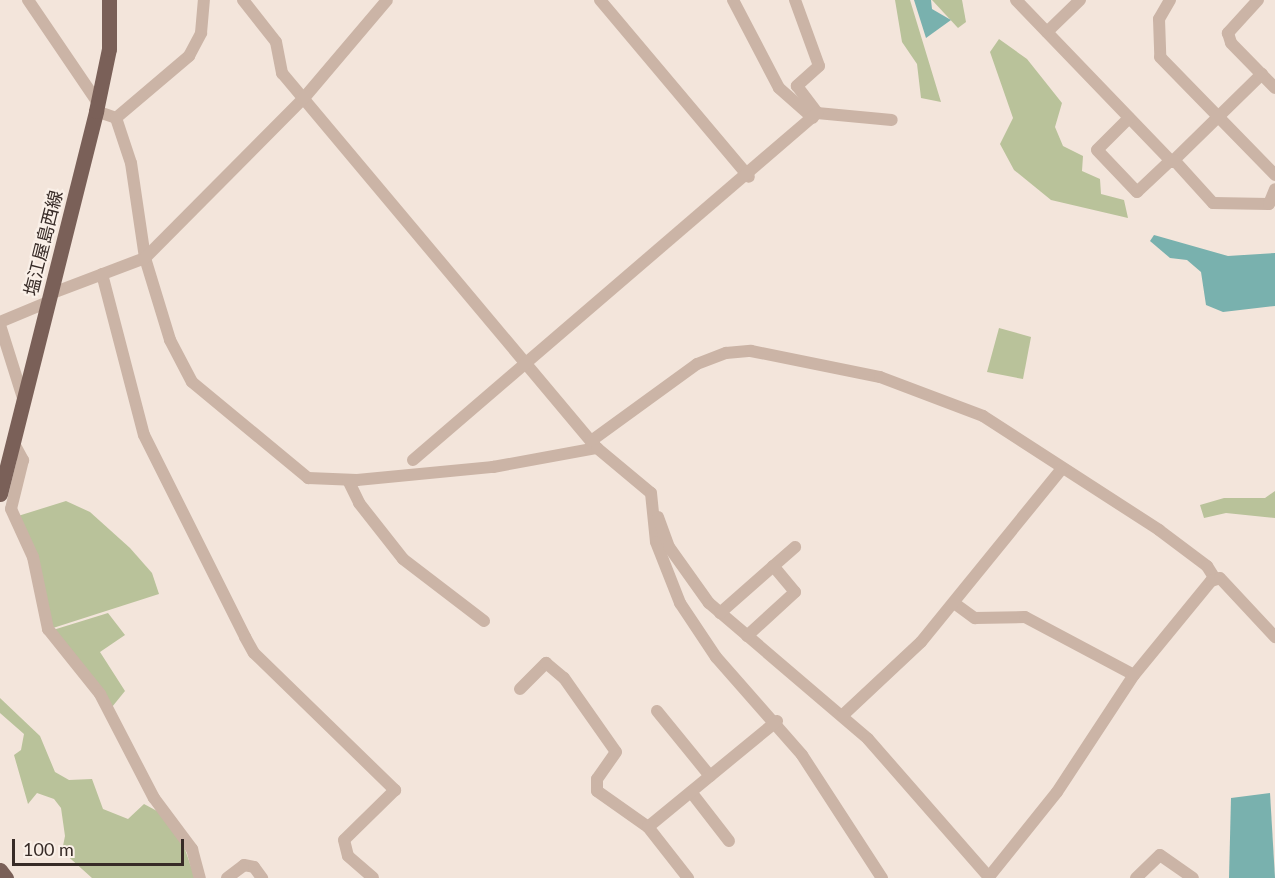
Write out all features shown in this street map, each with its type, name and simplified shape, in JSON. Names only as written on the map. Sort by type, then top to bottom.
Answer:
[{"type":"main road","name":"塩江屋島西線","points":[[0,494],[97,107],[109,50],[109,0]]},
{"type":"main road","points":[[0,870],[6,878]]},
{"type":"street","points":[[28,0],[97,107],[116,118],[131,163],[145,258],[170,340],[192,382],[291,469],[308,478],[348,480],[493,467],[594,445],[697,364],[726,353],[751,351],[937,395],[983,416],[1061,470],[1159,530],[1207,566],[1215,579]]},
{"type":"street","points":[[116,118],[189,56],[201,33],[204,0]]},
{"type":"street","points":[[243,0],[276,42],[282,73],[528,363],[594,445],[651,493],[669,547],[720,613],[843,715],[989,878],[1057,792],[1134,675],[1215,579],[1220,578],[1275,637]]},
{"type":"street","points":[[24,398],[0,323],[102,274],[145,258],[304,98],[387,0]]},
{"type":"street","points":[[600,0],[749,177]]},
{"type":"street","points":[[733,0],[769,73],[815,116],[892,120]]},
{"type":"street","points":[[795,0],[819,66],[797,86],[815,116]]},
{"type":"street","points":[[1016,0],[1213,202],[1269,204],[1275,189]]},
{"type":"street","points":[[1047,32],[1080,0]]},
{"type":"street","points":[[1170,0],[1159,19],[1160,57],[1217,120],[1275,175]]},
{"type":"street","points":[[1258,0],[1228,33],[1275,88]]},
{"type":"street","points":[[1129,118],[1097,150],[1137,192],[1217,120],[1262,74]]},
{"type":"street","points":[[413,459],[749,177],[815,116]]},
{"type":"street","points":[[102,274],[144,435],[254,653],[395,790],[344,840],[348,855],[373,878]]},
{"type":"street","points":[[13,442],[23,460],[10,509],[33,557],[48,629],[100,694],[154,798],[192,849],[200,878]]},
{"type":"street","points":[[843,715],[921,642],[1061,470]]},
{"type":"street","points":[[348,480],[359,503],[403,559],[484,621]]},
{"type":"street","points":[[651,493],[656,542],[680,603],[716,657],[777,721],[882,878]]},
{"type":"street","points":[[720,613],[795,547]]},
{"type":"street","points":[[747,636],[795,592],[773,566]]},
{"type":"street","points":[[954,603],[975,618],[1025,617],[1134,675]]},
{"type":"street","points":[[520,689],[546,663],[564,678],[616,752],[597,779],[597,791],[648,827],[688,878]]},
{"type":"street","points":[[657,711],[710,776]]},
{"type":"street","points":[[648,827],[777,721]]},
{"type":"street","points":[[691,792],[729,841]]},
{"type":"street","points":[[1136,878],[1160,855],[1193,878]]},
{"type":"street","points":[[227,878],[244,865],[254,867],[262,878]]},
{"type":"green space","points":[[895,0],[910,0],[941,102],[921,98],[917,64],[902,42]]},
{"type":"green space","points":[[932,0],[962,0],[966,22],[958,28]]},
{"type":"green space","points":[[999,39],[1027,59],[1062,103],[1055,127],[1063,146],[1083,156],[1082,171],[1100,179],[1101,194],[1124,200],[1128,218],[1051,200],[1014,170],[1000,144],[1013,118],[990,52]]},
{"type":"green space","points":[[999,328],[1031,337],[1023,379],[987,372]]},
{"type":"green space","points":[[1275,491],[1275,518],[1226,513],[1204,518],[1200,505],[1224,498],[1265,498]]},
{"type":"green space","points":[[66,501],[90,512],[130,548],[152,573],[159,594],[53,628],[18,516]]},
{"type":"green space","points":[[108,613],[125,635],[100,652],[125,691],[112,707],[53,630]]},
{"type":"green space","points":[[0,698],[40,736],[55,772],[69,780],[92,779],[103,809],[128,819],[144,804],[157,811],[180,835],[195,878],[92,878],[62,851],[65,836],[61,808],[54,799],[37,793],[28,804],[14,755],[21,750],[24,734],[0,713]]},
{"type":"water","points":[[914,0],[931,0],[932,9],[951,20],[926,38]]},
{"type":"water","points":[[1154,235],[1228,256],[1275,253],[1275,306],[1223,312],[1206,305],[1201,272],[1187,260],[1170,258],[1150,241]]},
{"type":"water","points":[[1270,793],[1275,878],[1229,878],[1231,798]]}]
